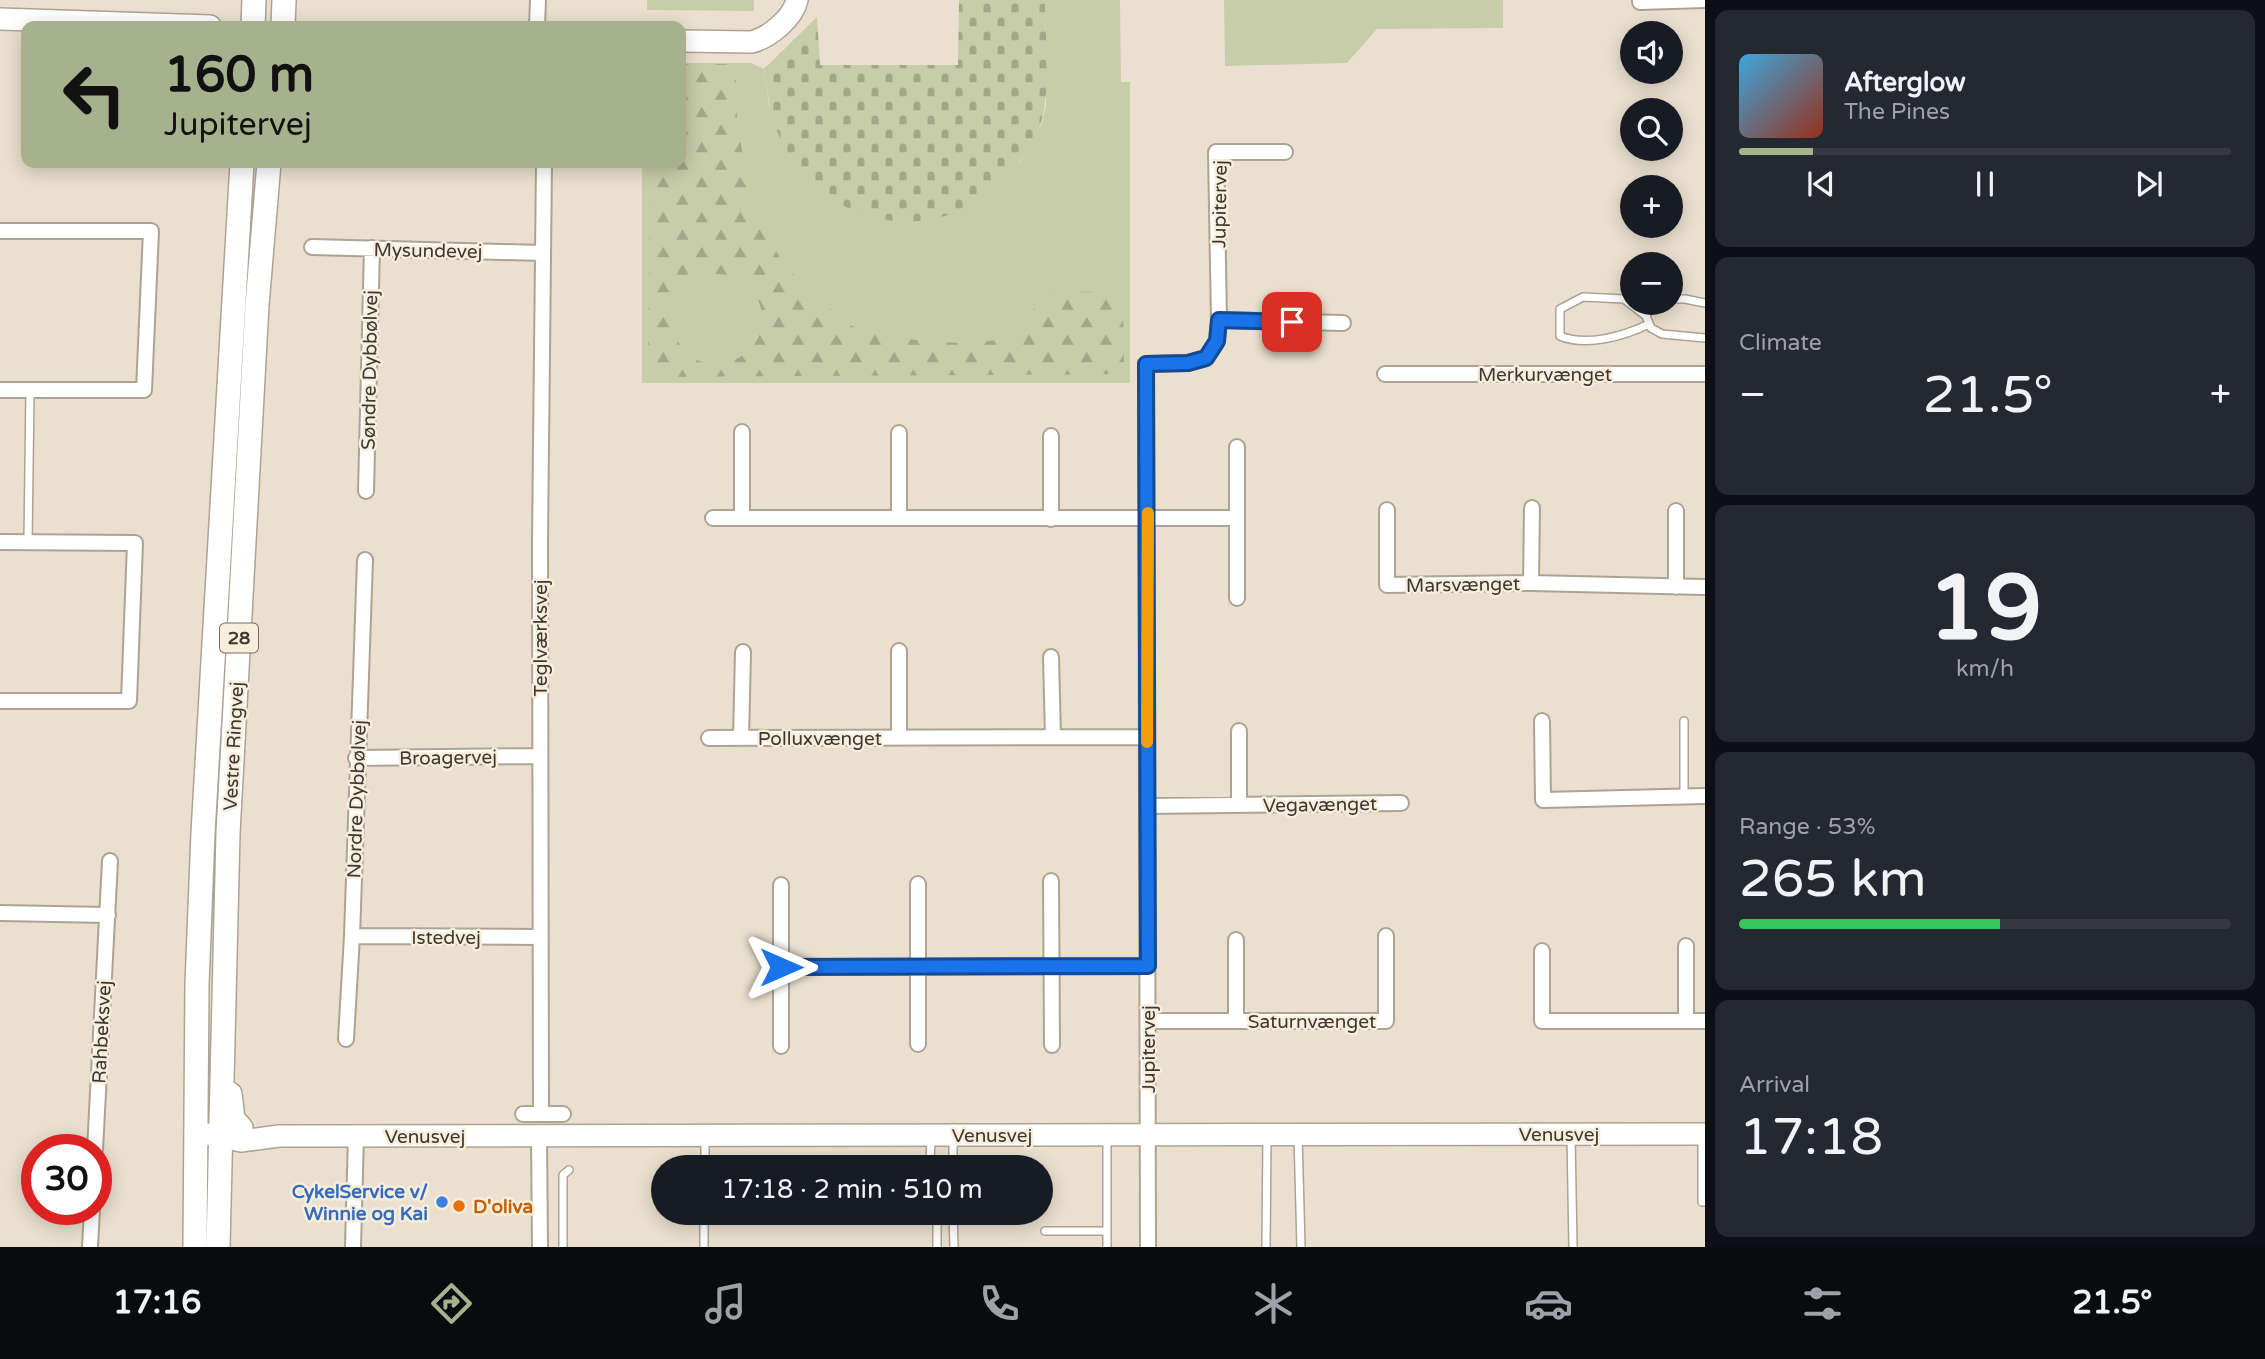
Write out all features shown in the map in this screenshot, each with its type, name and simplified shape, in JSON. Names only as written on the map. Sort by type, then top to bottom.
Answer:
[{"type":"main road","points":[[253,21],[254,0]]},
{"type":"main road","points":[[283,21],[285,0]]},
{"type":"main road","name":"Vestre Ringvej","points":[[195,1247],[197,984],[203,833],[242,168]]},
{"type":"main road","name":"Vestre Ringvej","points":[[234,1135],[225,1056],[228,834],[257,305],[269,168]]},
{"type":"main road","points":[[218,1247],[220,1182],[234,1135]]},
{"type":"street","points":[[537,21],[538,0]]},
{"type":"street","points":[[686,41],[752,42],[763,39],[795,9],[797,0]]},
{"type":"street","points":[[1640,0],[1705,0]]},
{"type":"street","points":[[0,19],[60,21]]},
{"type":"street","name":"Jupitervej","points":[[1148,1247],[1146,364],[1188,363],[1206,358],[1217,341],[1219,320],[1216,152],[1285,152]]},
{"type":"street","name":"Teglværksvej","points":[[541,1114],[540,541],[544,168]]},
{"type":"street","points":[[0,231],[151,231],[144,390],[0,390]]},
{"type":"street","name":"Mysundevej","points":[[312,247],[544,253]]},
{"type":"street","name":"Søndre Dybbølvej","points":[[366,491],[372,248]]},
{"type":"street","points":[[1219,320],[1343,323]]},
{"type":"street","name":"Merkurvænget","points":[[1385,374],[1705,374]]},
{"type":"street","points":[[742,432],[742,518]]},
{"type":"street","points":[[898,433],[899,518]]},
{"type":"street","points":[[1051,436],[1051,519]]},
{"type":"street","points":[[1237,447],[1237,598]]},
{"type":"street","name":"Marsvænget","points":[[1531,583],[1532,508]]},
{"type":"street","name":"Marsvænget","points":[[1387,510],[1387,585],[1531,583],[1705,587]]},
{"type":"street","points":[[1676,511],[1676,587]]},
{"type":"street","points":[[713,518],[1237,518]]},
{"type":"street","points":[[0,542],[135,543],[130,701],[0,701]]},
{"type":"street","name":"Nordre Dybbølvej","points":[[346,1040],[365,559]]},
{"type":"street","name":"Polluxvænget","points":[[899,651],[899,738]]},
{"type":"street","name":"Polluxvænget","points":[[741,738],[743,652]]},
{"type":"street","points":[[1051,657],[1053,737]]},
{"type":"street","points":[[1542,721],[1544,800],[1705,796]]},
{"type":"street","name":"Vegavænget","points":[[1239,731],[1239,805]]},
{"type":"street","name":"Polluxvænget","points":[[709,738],[1147,737]]},
{"type":"street","name":"Broagervej","points":[[356,758],[540,756]]},
{"type":"street","name":"Vegavænget","points":[[1147,806],[1401,803]]},
{"type":"street","name":"Rahbeksvej","points":[[96,1134],[110,861]]},
{"type":"street","points":[[1051,881],[1052,1045]]},
{"type":"street","points":[[918,884],[918,1044]]},
{"type":"street","points":[[781,885],[781,1046]]},
{"type":"street","points":[[0,913],[108,915]]},
{"type":"street","name":"Istedvej","points":[[352,936],[540,937]]},
{"type":"street","name":"Saturnvænget","points":[[1148,1021],[1386,1021],[1386,936]]},
{"type":"street","name":"Saturnvænget","points":[[1236,940],[1236,1021]]},
{"type":"street","points":[[1686,946],[1686,1021]]},
{"type":"street","points":[[1542,951],[1542,1021],[1705,1021]]},
{"type":"street","points":[[781,967],[1148,966]]},
{"type":"street","points":[[523,1114],[563,1114]]},
{"type":"street","name":"Venusvej","points":[[197,1132],[279,1136],[1704,1134]]},
{"type":"street","points":[[540,1135],[540,1247]]},
{"type":"street","points":[[353,1247],[356,1136]]},
{"type":"street","points":[[90,1247],[91,1225]]},
{"type":"lane","points":[[1649,324],[1625,336],[1572,341],[1560,336],[1560,309],[1583,297],[1624,299],[1646,316],[1651,328],[1662,334],[1705,338]]},
{"type":"lane","points":[[1683,299],[1705,303]]},
{"type":"lane","points":[[28,542],[30,390]]},
{"type":"lane","points":[[1684,722],[1684,797]]},
{"type":"lane","points":[[1107,1134],[1107,1247]]},
{"type":"lane","points":[[1571,1134],[1573,1247]]},
{"type":"lane","points":[[1704,1134],[1702,1202],[1705,1202]]},
{"type":"lane","points":[[930,1155],[931,1135]]},
{"type":"lane","points":[[953,1135],[953,1155]]},
{"type":"lane","points":[[1266,1247],[1267,1135]]},
{"type":"lane","points":[[1298,1135],[1301,1247]]},
{"type":"lane","points":[[705,1136],[705,1155]]},
{"type":"lane","points":[[563,1247],[563,1175],[569,1170]]},
{"type":"lane","points":[[704,1225],[704,1247]]},
{"type":"lane","points":[[937,1225],[937,1247]]},
{"type":"lane","points":[[953,1225],[954,1247]]},
{"type":"lane","points":[[1045,1231],[1107,1231]]},
{"type":"green space","points":[[647,0],[754,0],[754,11],[647,10]]},
{"type":"green space","points":[[959,0],[1045,0],[1047,79],[1044,110],[1036,135],[1024,155],[989,193],[964,209],[937,218],[909,222],[881,219],[854,211],[828,196],[805,176],[787,152],[768,98],[764,69],[817,17],[820,65],[958,65]]},
{"type":"green space","points":[[1045,0],[1120,0],[1121,82],[1130,82],[1130,383],[642,383],[642,168],[686,168],[686,63],[751,63],[764,69],[769,105],[1020,162],[1041,125],[1046,106]]},
{"type":"green space","points":[[1224,0],[1503,0],[1503,28],[1377,29],[1347,63],[1225,66]]},
{"type":"green space","points":[[686,64],[736,64],[736,108],[748,195],[782,262],[804,286],[850,325],[864,331],[916,340],[972,344],[1002,339],[1045,297],[1055,291],[1095,292],[1114,300],[1123,310],[1124,372],[1120,374],[651,377],[648,374],[650,168],[686,168]],"holes":[[[709,274],[740,279],[753,291],[762,315],[761,332],[751,348],[737,359],[708,363],[692,357],[681,346],[674,331],[673,314],[678,298],[690,284]]]},
{"type":"slow traffic","points":[[1147,742],[1148,513]]},
{"type":"place","name":"CykelService v/ Winnie og Kai","points":[[442,1202]]},
{"type":"place","name":"D'oliva","points":[[459,1206]]},
{"type":"route","points":[[781,967],[1148,966],[1146,364],[1188,363],[1206,358],[1217,341],[1219,320],[1292,322]]}]
